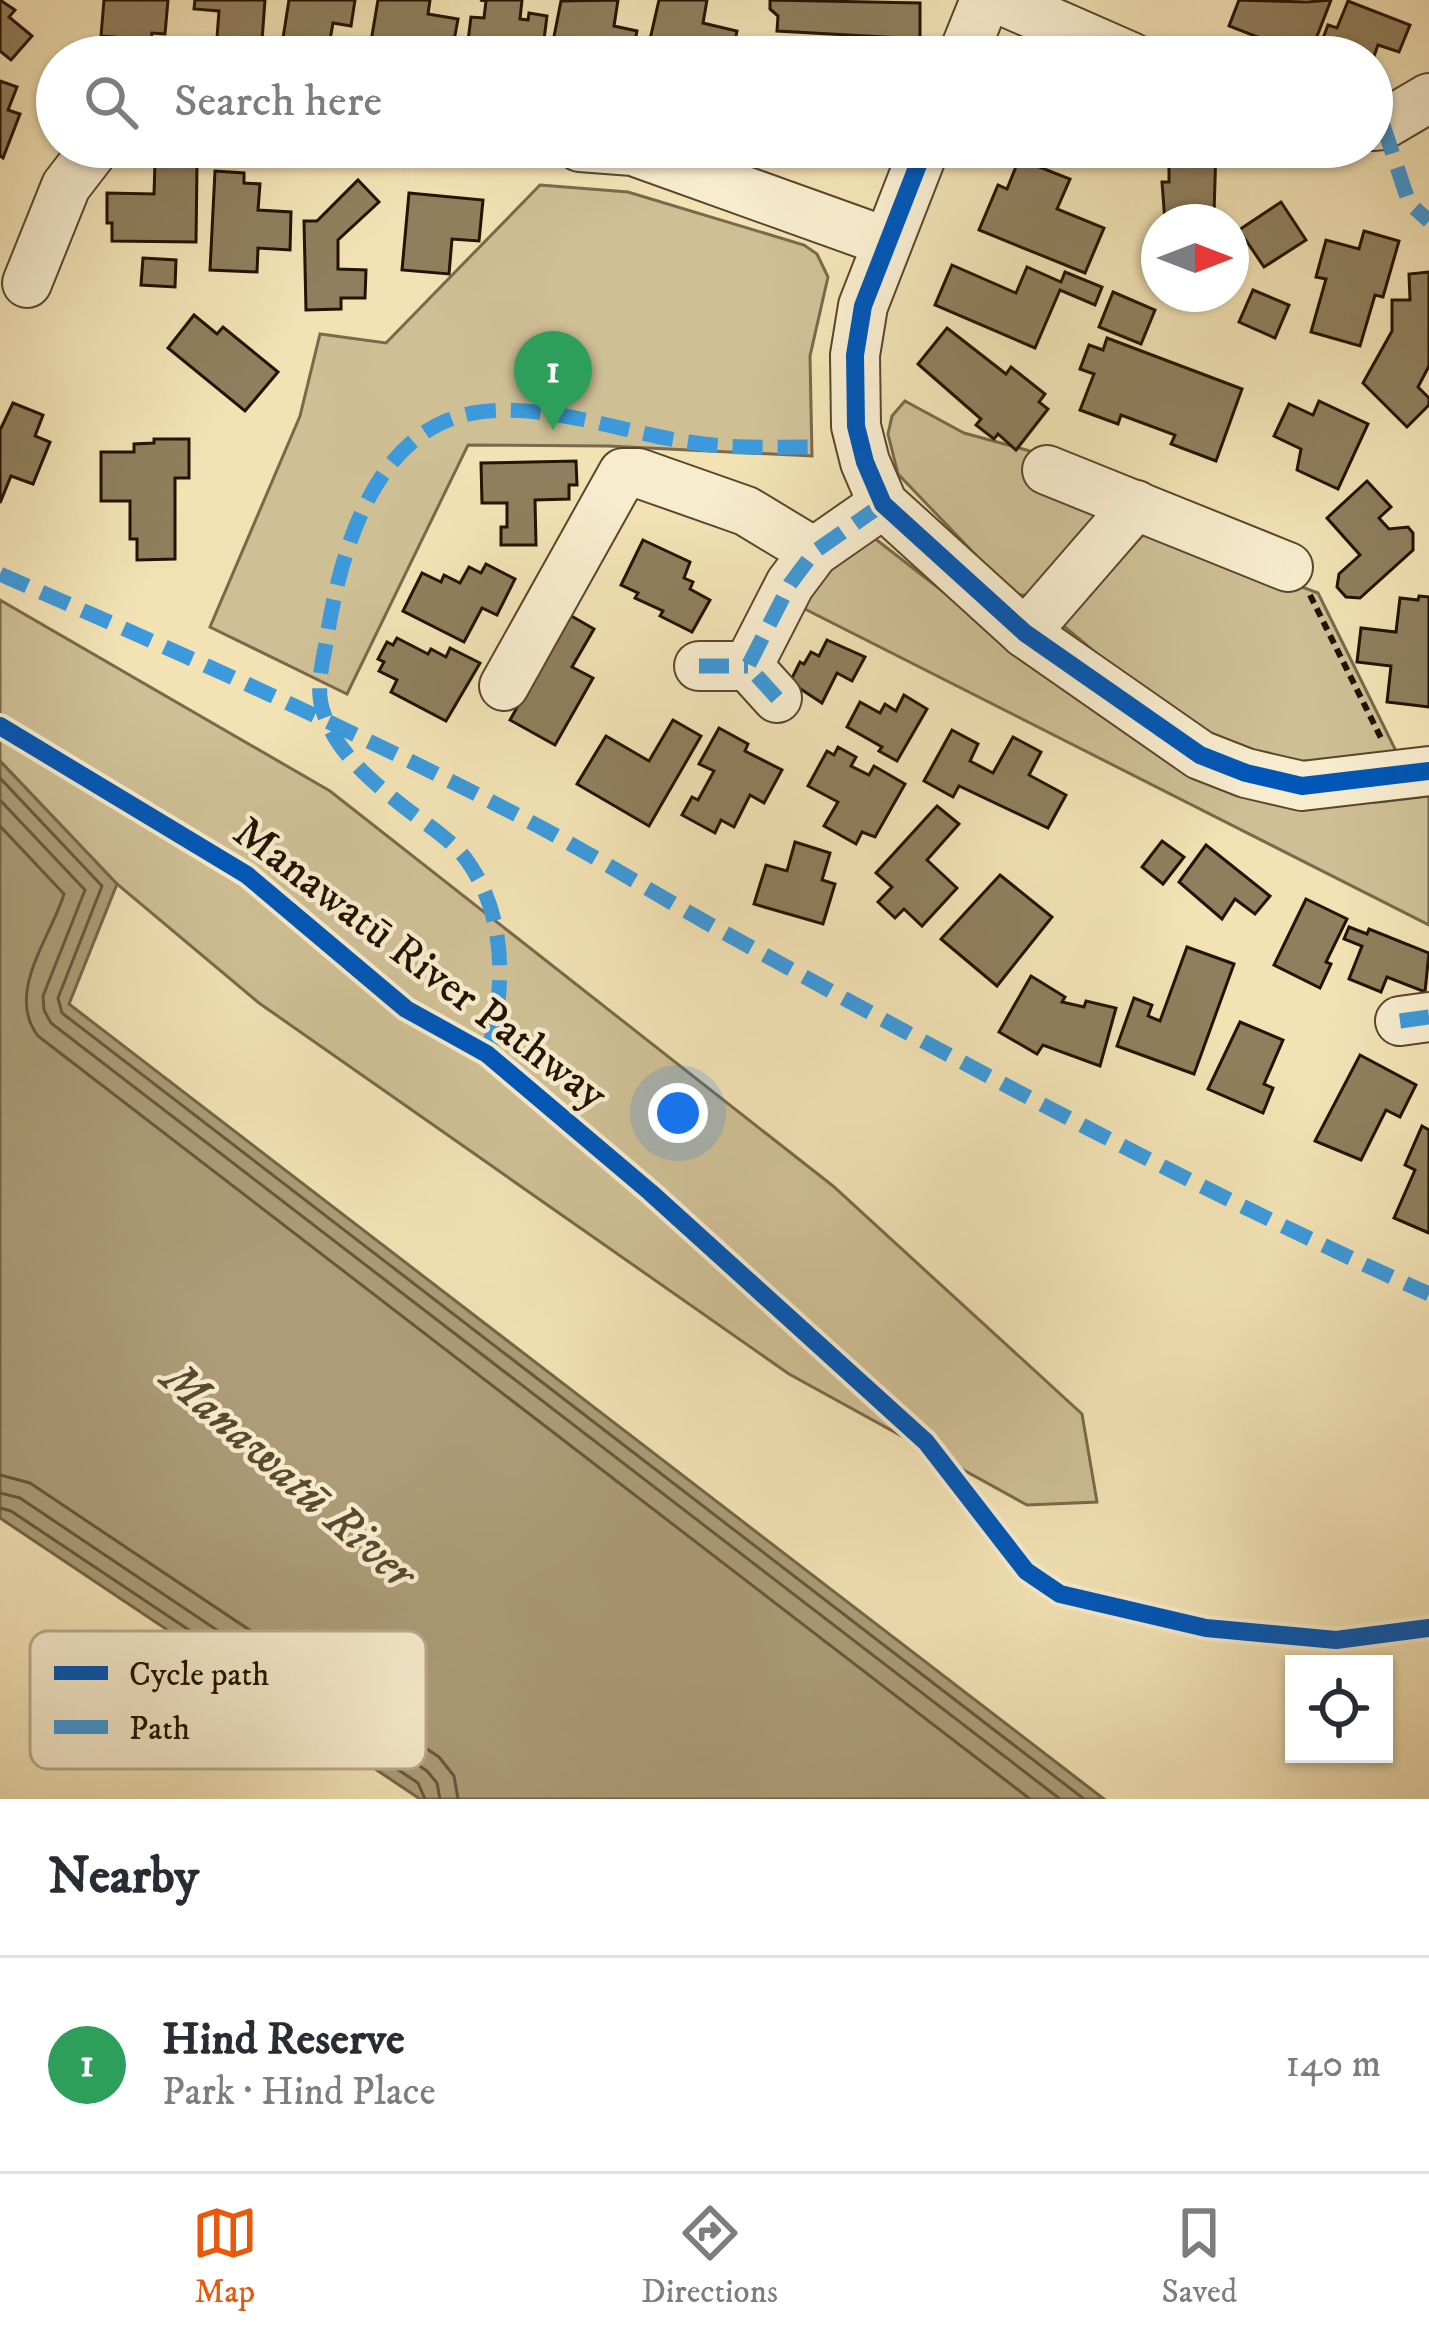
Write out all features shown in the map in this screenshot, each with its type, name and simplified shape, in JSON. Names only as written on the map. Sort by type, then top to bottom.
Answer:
[{"type":"street","points":[[970,36],[985,0]]},
{"type":"street","points":[[1001,0],[1083,36]]},
{"type":"street","points":[[1393,119],[1429,98]]},
{"type":"street","points":[[27,284],[66,186],[80,168]]},
{"type":"street","points":[[680,168],[886,242]]},
{"type":"street","points":[[916,168],[863,306],[854,390],[860,444],[884,504],[1025,633],[1200,755],[1246,773],[1302,786],[1429,771]]},
{"type":"street","points":[[1047,470],[1288,567]]},
{"type":"street","points":[[504,686],[622,473],[638,473],[746,512],[814,552]]},
{"type":"street","points":[[699,666],[763,682],[790,584],[814,552],[884,504]]},
{"type":"street","points":[[1025,633],[1136,505]]},
{"type":"shaded area","points":[[540,185],[628,192],[804,245],[817,254],[828,277],[810,356],[812,456],[468,445],[347,694],[210,627],[300,416],[320,334],[386,343]]},
{"type":"shaded area","points":[[905,401],[964,433],[1034,452],[1098,516],[1030,595],[1014,595],[898,474],[888,434],[892,416]]},
{"type":"shaded area","points":[[1154,531],[1318,593],[1397,753],[1300,761],[1240,752],[1212,740],[1158,704],[1061,624],[1142,536]]},
{"type":"shaded area","points":[[869,534],[1008,642],[1287,804],[1429,796],[1429,925],[801,607],[811,577]]},
{"type":"shaded area","points":[[0,600],[330,791],[833,1186],[1082,1414],[1097,1502],[1027,1505],[789,1374],[259,1003],[117,884],[0,761]]},
{"type":"water","name":"Manawatū River","points":[[0,761],[117,884],[69,1004],[1104,1799],[420,1799],[375,1769],[426,1769],[426,1631],[169,1631],[0,1518]]},
{"type":"building","points":[[0,0],[15,10],[9,17],[32,36],[11,60],[0,51]]},
{"type":"building","points":[[104,0],[168,0],[165,34],[101,36]]},
{"type":"building","points":[[195,0],[265,0],[262,36],[217,36],[219,11],[194,9]]},
{"type":"building","points":[[289,0],[355,0],[351,26],[333,23],[331,36],[283,36]]},
{"type":"building","points":[[378,0],[430,0],[428,14],[458,19],[455,36],[372,36]]},
{"type":"building","points":[[480,0],[522,0],[520,19],[528,20],[529,13],[547,16],[544,36],[469,36],[471,17],[484,18],[486,1]]},
{"type":"building","points":[[618,0],[614,26],[637,31],[636,36],[554,36],[561,1]]},
{"type":"building","points":[[659,0],[707,0],[703,23],[737,31],[736,36],[651,36]]},
{"type":"building","points":[[770,0],[920,3],[920,36],[777,31],[778,16],[770,9]]},
{"type":"building","points":[[1239,0],[1331,0],[1317,36],[1255,36],[1229,26]]},
{"type":"building","points":[[1348,1],[1410,25],[1399,52],[1393,50],[1393,36],[1324,36],[1328,25],[1337,28]]},
{"type":"building","points":[[0,81],[17,87],[8,110],[20,114],[3,158],[0,156]]},
{"type":"building","points":[[155,168],[197,168],[196,242],[112,241],[107,193],[154,194]]},
{"type":"building","points":[[1015,168],[1042,168],[1070,179],[1057,209],[1104,228],[1085,273],[979,230],[998,185],[1007,189]]},
{"type":"building","points":[[1169,168],[1215,168],[1214,204],[1164,204],[1162,182],[1169,182]]},
{"type":"building","points":[[215,171],[244,173],[244,183],[260,184],[258,210],[291,212],[290,250],[258,248],[257,272],[210,270]]},
{"type":"building","points":[[358,180],[379,202],[338,240],[338,269],[366,270],[365,298],[341,298],[341,309],[306,310],[304,221],[317,221]]},
{"type":"building","points":[[409,193],[483,200],[479,241],[452,239],[449,274],[402,270]]},
{"type":"building","points":[[1281,202],[1306,240],[1264,267],[1249,245],[1249,223]]},
{"type":"building","points":[[1364,231],[1399,241],[1383,297],[1375,295],[1360,346],[1311,332],[1326,279],[1316,277],[1326,240],[1359,249]]},
{"type":"building","points":[[143,258],[176,260],[175,287],[141,285]]},
{"type":"building","points":[[952,265],[1016,293],[1027,267],[1061,282],[1065,272],[1102,287],[1095,305],[1060,290],[1035,348],[935,305]]},
{"type":"building","points":[[1429,272],[1429,366],[1418,387],[1429,398],[1429,405],[1407,427],[1363,383],[1392,331],[1392,300],[1410,300],[1409,274]]},
{"type":"building","points":[[1253,290],[1289,305],[1275,338],[1239,322],[1243,312],[1249,312]]},
{"type":"building","points":[[1113,292],[1141,304],[1141,312],[1154,312],[1141,344],[1099,327]]},
{"type":"building","points":[[194,315],[217,334],[223,327],[278,372],[245,411],[168,348]]},
{"type":"building","points":[[947,328],[1006,374],[1011,367],[1045,394],[1039,402],[1048,409],[1016,450],[998,434],[994,439],[976,425],[981,419],[918,364]]},
{"type":"building","points":[[1107,338],[1242,389],[1216,461],[1171,444],[1175,435],[1121,415],[1118,424],[1080,410],[1094,374],[1080,369],[1089,345],[1103,350]]},
{"type":"building","points":[[1319,401],[1368,424],[1338,489],[1297,470],[1301,449],[1274,436],[1289,404],[1313,415]]},
{"type":"building","points":[[13,403],[43,415],[35,436],[50,442],[33,484],[11,476],[0,503],[0,430]]},
{"type":"building","points":[[154,439],[189,439],[189,478],[175,478],[175,559],[137,560],[137,539],[130,539],[130,501],[101,501],[101,452],[134,452],[134,444],[154,443]]},
{"type":"building","points":[[576,461],[577,485],[569,485],[569,499],[535,500],[536,545],[501,545],[507,503],[482,503],[481,463]]},
{"type":"building","points":[[1367,481],[1391,507],[1379,518],[1389,529],[1408,527],[1413,533],[1413,550],[1360,598],[1346,597],[1337,587],[1339,574],[1360,555],[1327,518]]},
{"type":"building","points":[[643,540],[690,562],[684,578],[693,582],[690,589],[710,600],[692,632],[660,616],[663,611],[635,598],[638,593],[621,585]]},
{"type":"building","points":[[486,564],[515,579],[497,615],[482,608],[464,642],[403,611],[422,573],[441,582],[444,575],[460,583],[469,567],[481,573]]},
{"type":"building","points":[[1429,597],[1429,707],[1387,702],[1391,666],[1357,662],[1361,628],[1396,632],[1400,598],[1418,600]]},
{"type":"building","points":[[561,610],[594,629],[572,667],[593,678],[555,745],[510,720],[537,672]]},
{"type":"building","points":[[397,638],[428,654],[431,649],[446,657],[450,648],[480,663],[446,721],[391,692],[397,680],[379,671],[384,662],[378,659],[387,642],[393,645]]},
{"type":"building","points":[[827,640],[865,657],[852,681],[837,673],[822,703],[790,682],[800,662],[804,664],[811,652],[819,656]]},
{"type":"building","points":[[904,695],[927,709],[897,761],[847,727],[860,702],[880,713],[885,704],[896,711]]},
{"type":"building","points":[[673,720],[701,736],[649,826],[577,784],[606,736],[649,761]]},
{"type":"building","points":[[719,728],[748,744],[745,751],[782,770],[764,803],[750,795],[734,827],[721,820],[715,833],[682,815],[692,797],[698,800],[714,771],[699,764]]},
{"type":"building","points":[[952,730],[978,744],[970,761],[993,773],[1013,737],[1041,752],[1029,775],[1066,795],[1048,828],[959,786],[953,797],[924,781]]},
{"type":"building","points":[[838,747],[856,757],[851,766],[869,775],[874,766],[905,784],[875,837],[862,832],[856,844],[824,826],[838,802],[808,786],[827,751],[834,755]]},
{"type":"building","points":[[937,806],[959,824],[927,860],[957,888],[922,926],[904,909],[895,918],[878,902],[892,887],[876,873]]},
{"type":"building","points":[[1162,841],[1184,857],[1163,884],[1142,867]]},
{"type":"building","points":[[795,842],[830,853],[822,880],[835,884],[823,924],[754,904],[766,865],[787,871]]},
{"type":"building","points":[[1206,845],[1270,896],[1255,914],[1235,899],[1222,919],[1179,882]]},
{"type":"building","points":[[1000,875],[1052,917],[997,986],[941,939]]},
{"type":"building","points":[[1306,899],[1347,919],[1326,962],[1331,964],[1320,988],[1274,965]]},
{"type":"building","points":[[1349,927],[1367,934],[1369,929],[1429,953],[1425,992],[1387,977],[1381,992],[1349,979],[1362,946],[1344,939]]},
{"type":"building","points":[[1187,947],[1234,964],[1194,1074],[1117,1046],[1134,998],[1152,1005],[1148,1016],[1160,1021]]},
{"type":"building","points":[[1031,976],[1065,997],[1062,1002],[1084,1007],[1086,1001],[1116,1008],[1100,1066],[1043,1045],[1037,1054],[999,1032]]},
{"type":"building","points":[[1240,1022],[1283,1040],[1264,1084],[1273,1088],[1263,1113],[1208,1089]]},
{"type":"building","points":[[1360,1055],[1416,1085],[1400,1117],[1386,1110],[1361,1160],[1315,1141]]},
{"type":"building","points":[[1422,1126],[1429,1130],[1429,1233],[1394,1218],[1415,1170],[1405,1165]]},
{"type":"marked path","points":[[1393,155],[1409,203],[1429,221]]},
{"type":"marked path","points":[[487,1054],[500,981],[496,931],[481,883],[454,846],[355,763],[329,727],[321,705],[320,678],[340,573],[366,503],[409,444],[438,425],[473,413],[554,414],[705,444],[816,447]]},
{"type":"marked path","points":[[777,698],[748,666],[790,584],[814,552],[883,504]]},
{"type":"marked path","points":[[0,574],[455,783],[1073,1121],[1429,1294]]},
{"type":"marked path","points":[[699,666],[748,666]]},
{"type":"marked path","points":[[1400,1021],[1429,1017]]},
{"type":"cycle path","points":[[917,168],[863,306],[855,355],[856,426],[883,504],[1025,633],[1200,755],[1246,773],[1302,786],[1429,771]]},
{"type":"cycle path","name":"Manawatū River Pathway","points":[[0,726],[247,875],[406,1009],[487,1054],[650,1192],[926,1442],[1026,1571],[1060,1594],[1206,1628],[1336,1640],[1429,1628]]},
{"type":"place","name":"Hind Reserve","points":[[553,430]]}]
